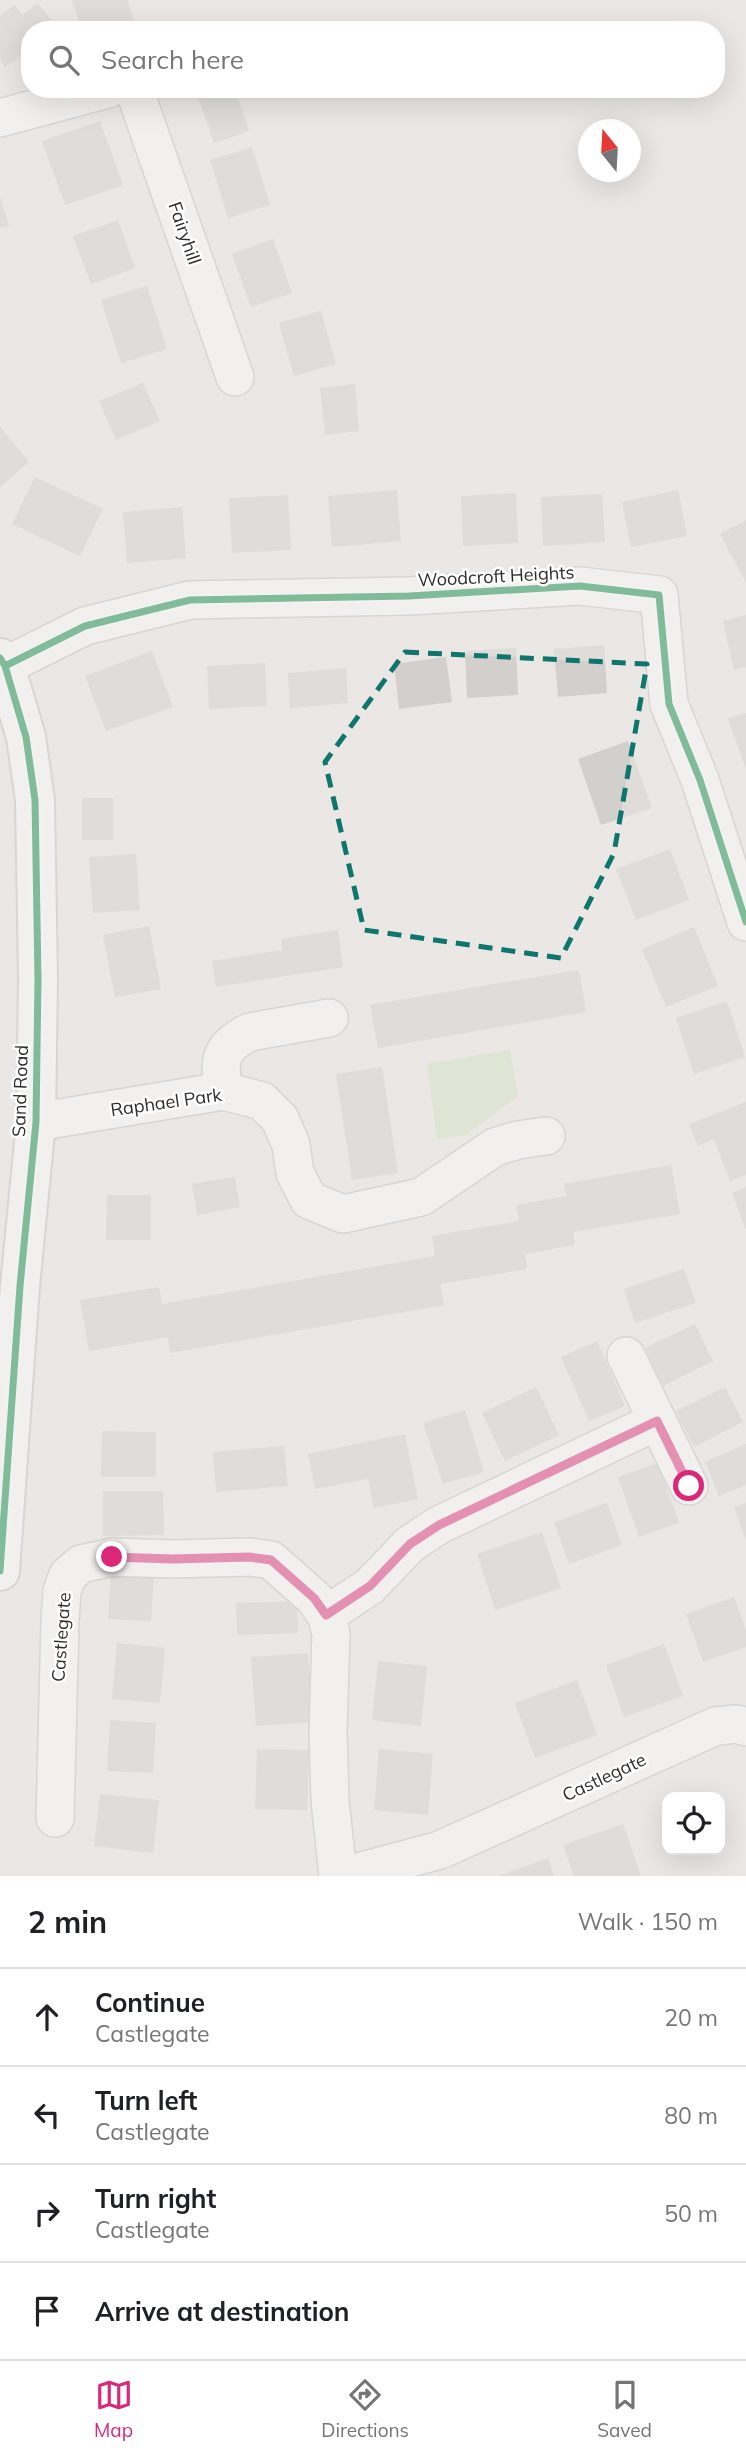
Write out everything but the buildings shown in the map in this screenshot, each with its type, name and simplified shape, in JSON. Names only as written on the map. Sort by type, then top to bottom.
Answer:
[{"type":"street","points":[[0,118],[74,98]]},
{"type":"street","name":"Fairyhill","points":[[137,98],[235,377]]},
{"type":"street","name":"Woodcroft Heights","points":[[3,662],[85,626],[190,600],[409,596],[580,586],[659,595],[669,704],[700,780],[746,922]]},
{"type":"street","name":"Sand Road","points":[[0,1571],[20,1286],[36,1122],[38,979],[35,800],[26,737],[3,662]]},
{"type":"street","points":[[223,1091],[220,1065],[222,1055],[238,1038],[250,1032],[329,1018]]},
{"type":"street","name":"Raphael Park","points":[[36,1122],[223,1091],[262,1101],[280,1119],[290,1145],[295,1173],[309,1200],[344,1214],[421,1197],[495,1147],[545,1136]]},
{"type":"street","points":[[626,1356],[689,1486]]},
{"type":"street","points":[[326,1615],[370,1586],[410,1544],[439,1525],[657,1421]]},
{"type":"street","name":"Castlegate","points":[[55,1818],[62,1591],[68,1575],[81,1564],[112,1557],[249,1557],[271,1560],[314,1598],[326,1615],[332,1648],[328,1730],[330,1800],[340,1876],[440,1850],[716,1726],[737,1724],[746,1727]]},
{"type":"highlighted area","points":[[405,652],[647,664],[614,853],[561,958],[364,930],[325,762]]},
{"type":"green space","points":[[510,1050],[518,1096],[466,1135],[437,1139],[427,1064]]},
{"type":"cycle path","points":[[5,666],[85,626],[190,600],[409,596],[580,586],[659,595],[669,704],[700,780],[746,922]]},
{"type":"cycle path","points":[[0,658],[5,666],[26,737],[35,800],[38,979],[36,1122],[20,1286],[0,1571]]},
{"type":"route","points":[[112,1557],[249,1557],[271,1560],[314,1598],[326,1615],[370,1586],[410,1544],[439,1525],[657,1421],[689,1486]]}]
